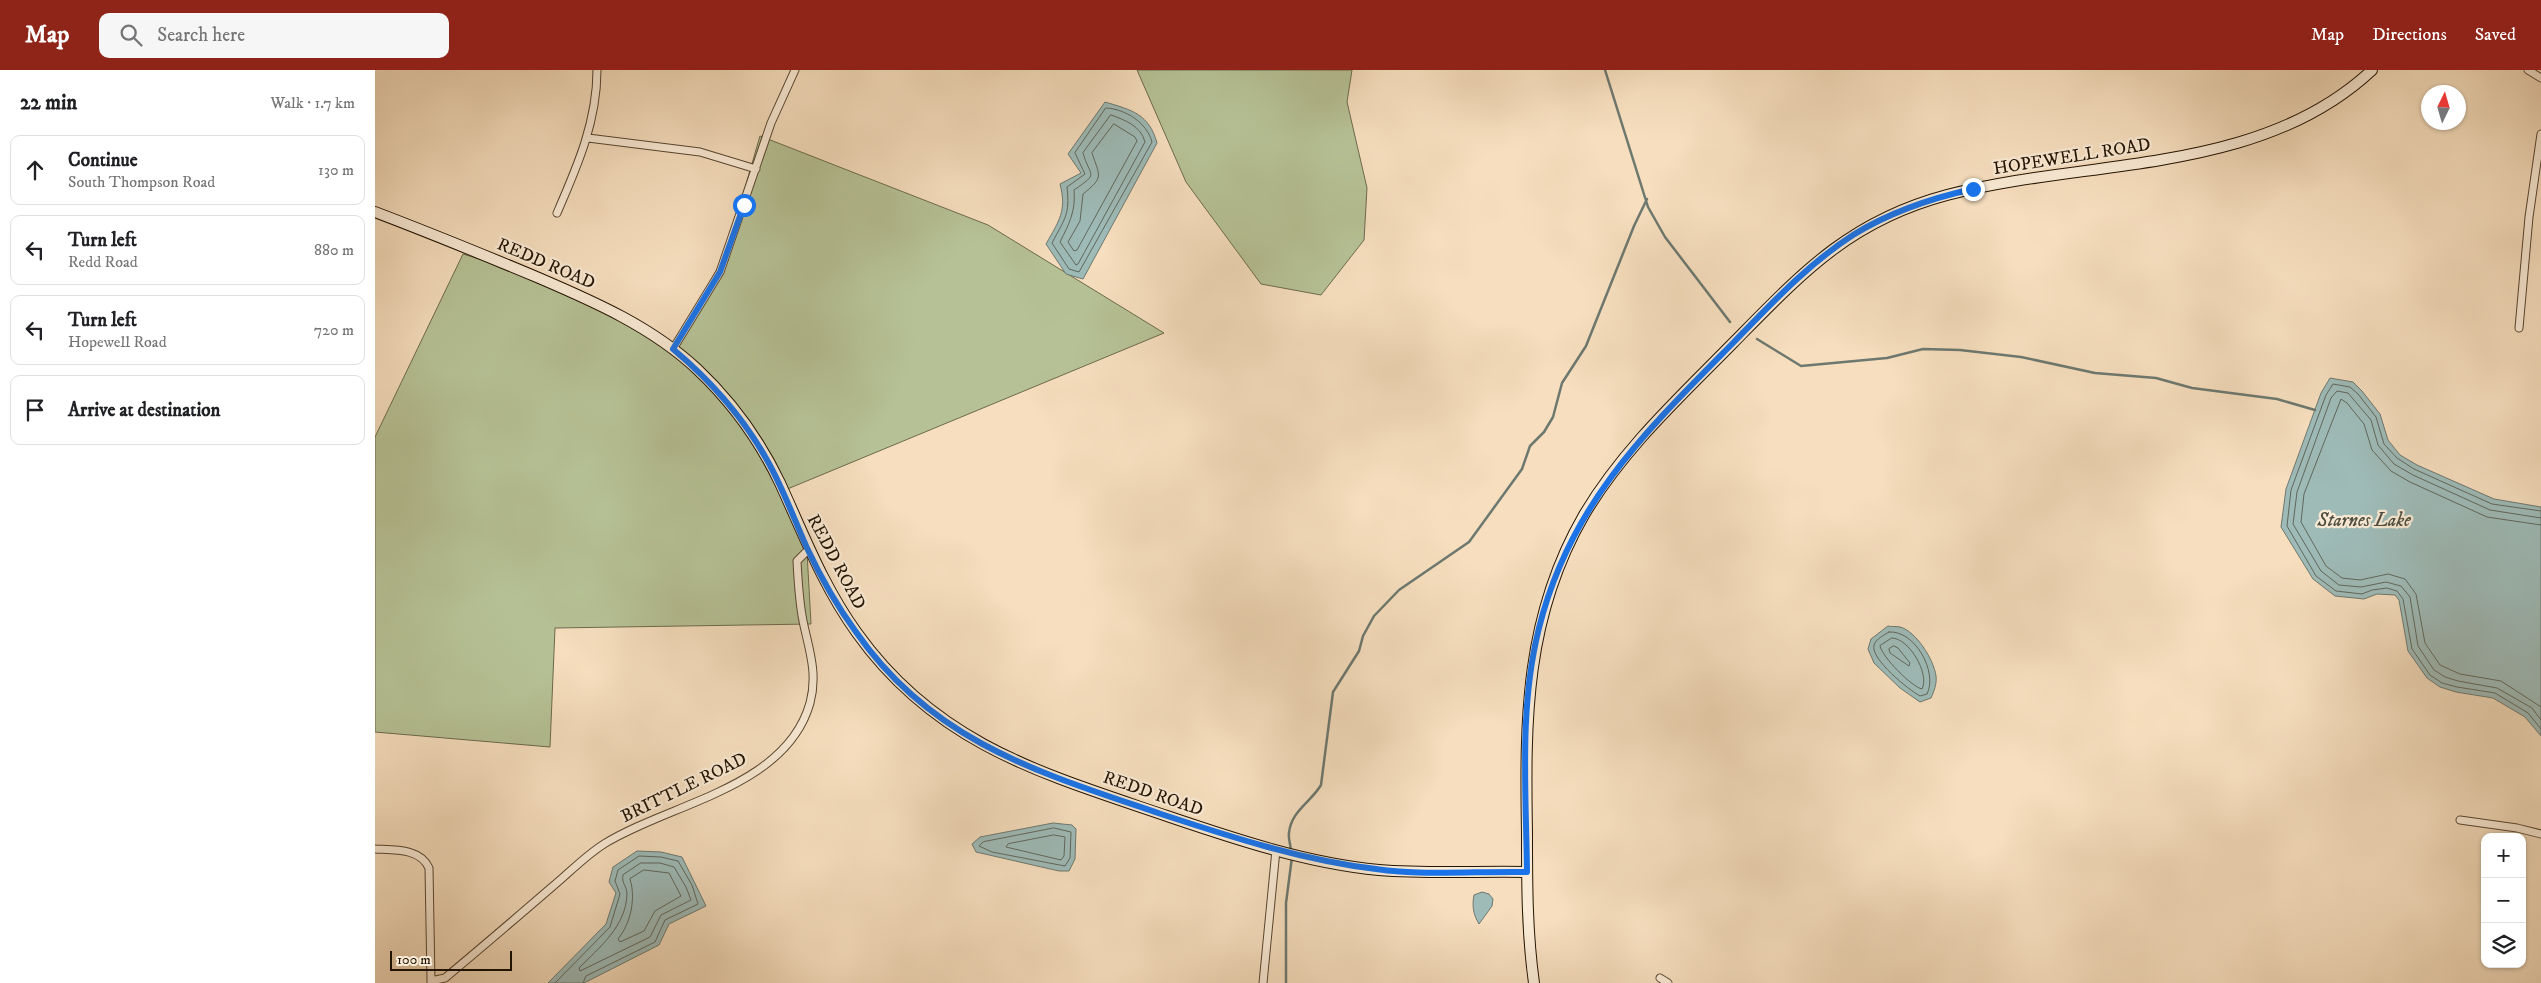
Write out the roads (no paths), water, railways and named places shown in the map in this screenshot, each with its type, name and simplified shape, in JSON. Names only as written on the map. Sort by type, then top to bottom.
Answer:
[{"type":"street","points":[[557,213],[588,138],[597,91],[597,70]]},
{"type":"street","points":[[673,349],[720,272],[771,123],[795,70]]},
{"type":"street","name":"HOPEWELL ROAD","points":[[1534,983],[1527,916],[1525,751],[1531,670],[1539,628],[1550,590],[1570,541],[1599,492],[1633,447],[1674,401],[1793,281],[1826,253],[1855,233],[1893,214],[1927,201],[1973,189],[2197,153],[2243,141],[2310,114],[2349,89],[2372,70]]},
{"type":"street","points":[[2528,70],[2541,78]]},
{"type":"street","points":[[2519,328],[2529,217],[2541,134]]},
{"type":"street","points":[[588,138],[700,152],[756,169]]},
{"type":"street","name":"REDD ROAD","points":[[375,212],[591,301],[644,329],[673,349],[716,389],[755,438],[779,482],[808,550],[830,592],[858,635],[881,663],[929,710],[963,734],[1008,759],[1049,775],[1276,850],[1377,870],[1527,872]]},
{"type":"street","name":"BRITTLE ROAD","points":[[431,982],[445,978],[605,843],[710,796],[767,763],[785,746],[805,716],[814,680],[814,668],[798,588],[797,561],[808,550]]},
{"type":"street","points":[[2460,820],[2517,828],[2541,834]]},
{"type":"street","points":[[375,849],[414,853],[421,857],[429,868],[431,982]]},
{"type":"street","points":[[1263,983],[1276,850]]},
{"type":"street","points":[[1660,978],[1668,983]]},
{"type":"water","points":[[1105,102],[1131,111],[1144,119],[1154,133],[1157,143],[1083,279],[1066,274],[1046,244],[1061,216],[1063,202],[1060,184],[1081,173],[1068,154]]},
{"type":"water","name":"Starnes Lake","points":[[2330,378],[2353,382],[2362,391],[2380,414],[2388,440],[2400,455],[2417,465],[2494,499],[2541,507],[2541,736],[2525,717],[2493,698],[2456,692],[2440,687],[2427,678],[2408,651],[2399,600],[2395,595],[2377,594],[2364,599],[2335,596],[2313,579],[2281,527],[2286,489],[2321,393]]},
{"type":"water","points":[[1888,626],[1900,627],[1912,634],[1928,655],[1935,669],[1936,676],[1936,685],[1931,698],[1920,702],[1900,688],[1874,663],[1868,649],[1871,639]]},
{"type":"water","points":[[1053,823],[1072,825],[1076,829],[1075,859],[1069,871],[1059,871],[976,852],[972,844],[980,837]]},
{"type":"water","points":[[637,851],[661,852],[682,857],[706,906],[669,924],[659,945],[584,983],[548,983],[606,924],[616,893],[609,882],[613,867]]},
{"type":"water","points":[[1482,892],[1489,894],[1493,899],[1492,906],[1479,924],[1474,913],[1473,899],[1474,895]]},
{"type":"waterway","points":[[1605,70],[1648,207],[1665,237],[1730,322]]},
{"type":"waterway","points":[[1291,852],[1289,835],[1293,819],[1321,785],[1333,692],[1359,651],[1363,636],[1374,616],[1399,590],[1469,542],[1522,469],[1530,446],[1544,432],[1553,417],[1562,383],[1586,346],[1634,226],[1647,199]]},
{"type":"waterway","points":[[1757,339],[1801,366],[1887,358],[1923,349],[1960,350],[2021,357],[2095,373],[2156,378],[2192,388],[2277,399],[2315,410]]},
{"type":"waterway","points":[[1286,983],[1286,903],[1292,857]]}]
